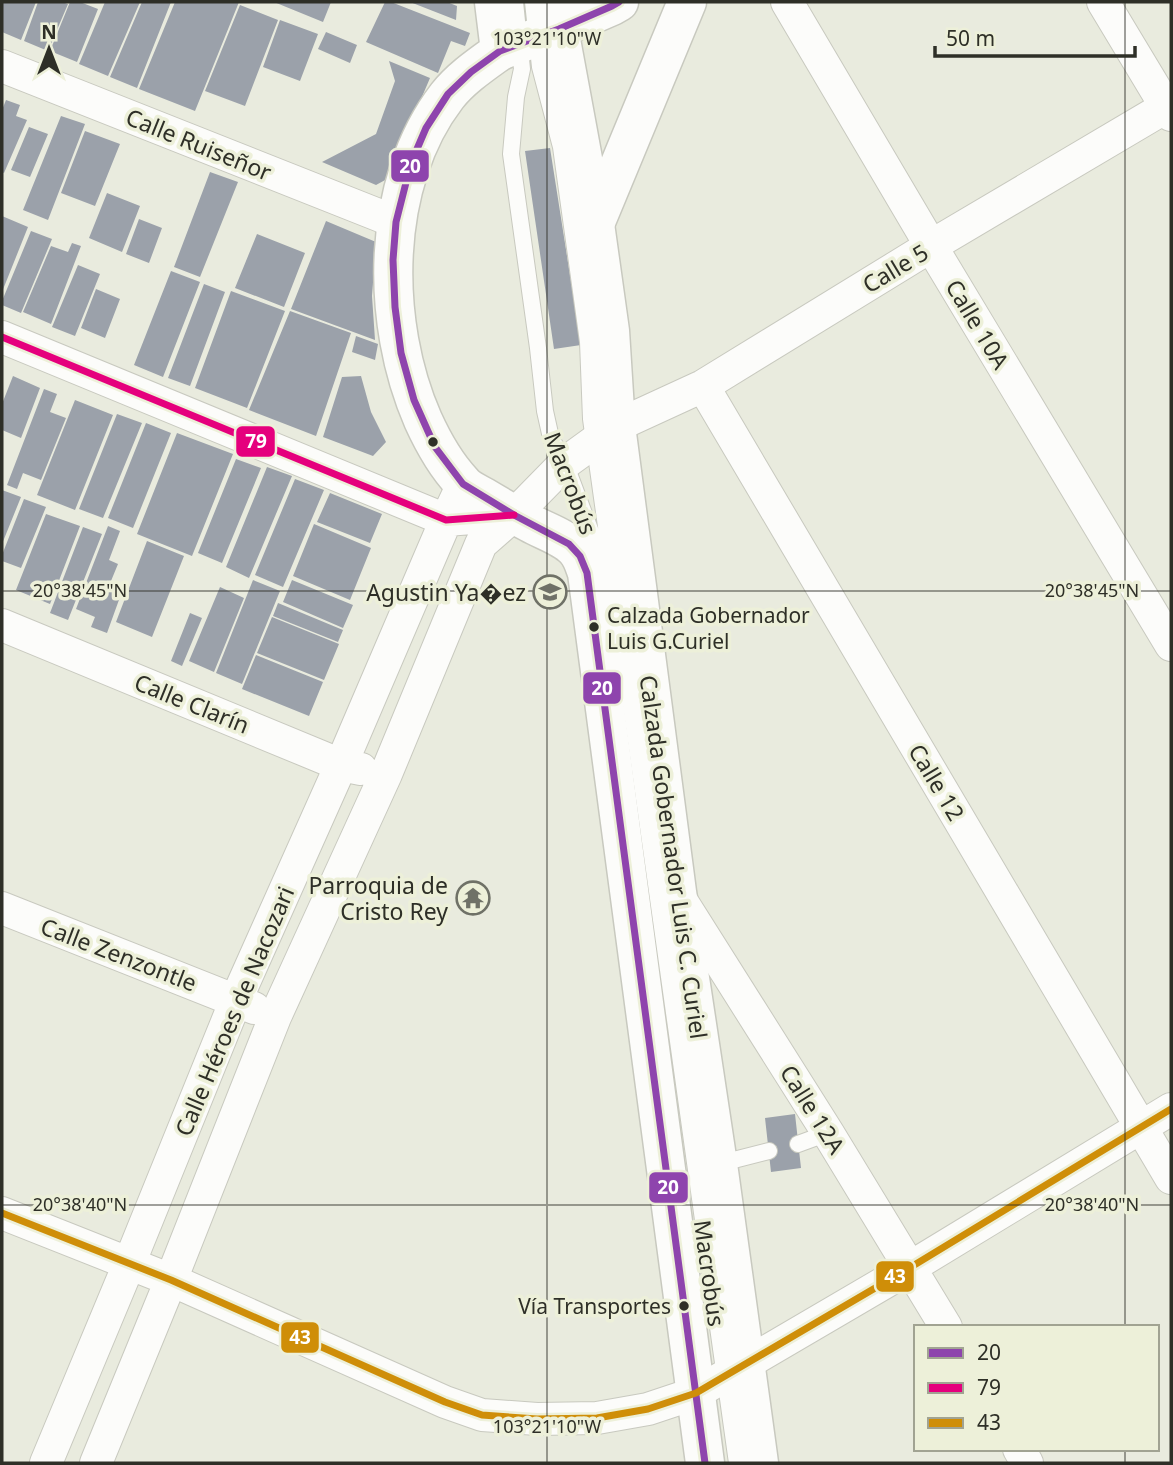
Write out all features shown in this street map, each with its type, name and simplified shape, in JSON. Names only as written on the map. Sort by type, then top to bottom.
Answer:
[{"type":"main road","name":"Calzada Gobernador Luis C. Curiel","points":[[494,2],[534,27],[594,224],[610,331],[605,433],[718,1164],[718,1383],[705,1463]]},
{"type":"main road","points":[[534,27],[619,2]]},
{"type":"main road","points":[[594,224],[687,2]]},
{"type":"main road","name":"Calzada Gobernador Luis C. Curiel","points":[[534,27],[471,72],[448,94],[426,128],[411,163],[396,222],[393,260],[401,354],[414,400],[435,447],[463,484],[569,544],[580,556],[587,573],[718,1383],[759,1463]]},
{"type":"street","name":"Calle 10A","points":[[787,2],[1171,645]]},
{"type":"street","points":[[1103,2],[1170,108]]},
{"type":"street","name":"Calle Ruiseñor","points":[[2,66],[396,222]]},
{"type":"street","name":"Calle 5","points":[[565,463],[605,433],[703,386],[931,246],[1170,108]]},
{"type":"street","points":[[2,337],[446,520],[514,515]]},
{"type":"street","name":"Calle 12","points":[[703,386],[1171,1178]]},
{"type":"street","name":"Calle Héroes de Nacozari","points":[[96,1463],[275,1017],[386,774],[481,544],[565,463]]},
{"type":"street","name":"Calle Héroes de Nacozari","points":[[46,1463],[236,999],[463,484]]},
{"type":"street","name":"Calle Clarín","points":[[2,625],[341,765],[386,774]]},
{"type":"street","name":"Calle 12A","points":[[677,892],[945,1325]]},
{"type":"street","name":"Calle Zenzontle","points":[[2,908],[236,999],[275,1017]]},
{"type":"street","points":[[2,1213],[171,1280],[445,1402],[482,1415],[537,1419],[597,1418],[648,1409],[718,1383],[1171,1109]]},
{"type":"lane","name":"Macrobús","points":[[515,2],[534,27],[540,67],[561,146],[588,342],[591,419],[605,433],[718,1383]]},
{"type":"lane","name":"Macrobús","points":[[534,27],[516,97],[511,154],[545,411],[551,438],[565,463],[591,532],[605,595],[718,1383],[737,1463]]},
{"type":"lane","points":[[798,1144],[828,1133]]},
{"type":"lane","points":[[718,1164],[769,1151]]},
{"type":"building","points":[[2,2],[36,2],[21,40],[2,32]]},
{"type":"building","points":[[38,2],[68,4],[48,51],[24,41]]},
{"type":"building","points":[[70,2],[80,2],[98,9],[77,62],[50,51]]},
{"type":"building","points":[[105,2],[140,2],[108,76],[79,64]]},
{"type":"building","points":[[142,2],[171,2],[137,88],[110,77]]},
{"type":"building","points":[[175,2],[239,2],[195,111],[139,89]]},
{"type":"building","points":[[274,2],[331,2],[323,22]]},
{"type":"building","points":[[385,2],[470,33],[465,46],[451,41],[438,73],[366,42]]},
{"type":"building","points":[[410,2],[447,2],[457,6],[456,20]]},
{"type":"building","points":[[240,5],[278,20],[245,106],[205,91]]},
{"type":"building","points":[[280,20],[318,34],[300,81],[263,67]]},
{"type":"building","points":[[326,32],[357,45],[350,63],[318,49]]},
{"type":"building","points":[[389,61],[430,78],[387,179],[376,185],[322,162],[376,134],[395,81]]},
{"type":"building","points":[[6,100],[20,105],[16,116],[27,120],[4,173],[2,110]]},
{"type":"building","points":[[61,116],[85,124],[48,220],[23,210]]},
{"type":"building","points":[[29,127],[48,134],[30,177],[11,170]]},
{"type":"building","points":[[85,131],[120,144],[95,206],[61,193]]},
{"type":"building","points":[[550,148],[581,345],[554,349],[525,151]]},
{"type":"building","points":[[210,172],[238,182],[200,277],[174,267]]},
{"type":"building","points":[[107,193],[140,206],[122,252],[89,238]]},
{"type":"building","points":[[2,216],[28,227],[2,292]]},
{"type":"building","points":[[139,219],[162,228],[149,263],[126,254]]},
{"type":"building","points":[[326,221],[376,242],[372,296],[375,340],[291,309]]},
{"type":"building","points":[[31,231],[52,239],[21,313],[2,305],[2,301]]},
{"type":"building","points":[[257,234],[305,253],[284,307],[235,288]]},
{"type":"building","points":[[72,243],[81,246],[51,324],[23,312],[51,246],[68,252]]},
{"type":"building","points":[[78,265],[100,274],[75,336],[52,327]]},
{"type":"building","points":[[171,271],[200,282],[163,377],[134,365]]},
{"type":"building","points":[[204,284],[225,292],[190,386],[168,378]]},
{"type":"building","points":[[96,289],[120,299],[105,338],[81,328]]},
{"type":"building","points":[[231,291],[285,311],[247,408],[195,388]]},
{"type":"building","points":[[290,311],[351,333],[316,436],[249,410]]},
{"type":"building","points":[[356,336],[378,344],[375,360],[352,352]]},
{"type":"building","points":[[13,376],[40,388],[21,438],[2,430],[2,404]]},
{"type":"building","points":[[361,376],[371,412],[386,442],[373,456],[323,437],[342,377]]},
{"type":"building","points":[[44,389],[57,394],[50,412],[66,418],[41,480],[23,473],[17,489],[7,485]]},
{"type":"building","points":[[75,400],[113,415],[75,510],[37,495]]},
{"type":"building","points":[[117,414],[142,423],[103,518],[79,509]]},
{"type":"building","points":[[146,423],[171,433],[133,528],[108,518]]},
{"type":"building","points":[[177,433],[233,454],[192,556],[137,534]]},
{"type":"building","points":[[236,459],[261,468],[222,563],[198,553]]},
{"type":"building","points":[[267,467],[292,476],[249,578],[226,567]]},
{"type":"building","points":[[295,479],[324,490],[283,587],[255,575]]},
{"type":"building","points":[[2,490],[21,497],[2,544]]},
{"type":"building","points":[[330,493],[382,514],[370,543],[317,522]]},
{"type":"building","points":[[24,499],[46,507],[21,568],[2,561],[2,555]]},
{"type":"building","points":[[46,514],[80,526],[50,604],[16,590]]},
{"type":"building","points":[[314,524],[371,548],[350,600],[293,576]]},
{"type":"building","points":[[108,526],[120,531],[109,560],[118,564],[111,581],[124,586],[107,633],[91,627],[95,617],[76,609]]},
{"type":"building","points":[[83,527],[102,534],[68,620],[50,613]]},
{"type":"building","points":[[147,541],[184,556],[152,637],[116,622]]},
{"type":"building","points":[[253,580],[280,591],[242,684],[216,673]]},
{"type":"building","points":[[292,580],[353,605],[343,628],[283,602]]},
{"type":"building","points":[[220,587],[244,598],[214,672],[189,661]]},
{"type":"building","points":[[278,603],[343,630],[338,642],[273,616]]},
{"type":"building","points":[[190,613],[202,618],[182,666],[171,661]]},
{"type":"building","points":[[272,617],[339,644],[324,680],[257,653]]},
{"type":"building","points":[[256,655],[323,682],[309,716],[242,689]]},
{"type":"building","points":[[795,1114],[801,1168],[771,1172],[765,1118]]},
{"type":"transit line","name":"20","points":[[619,2],[559,29],[500,51],[471,72],[448,94],[426,128],[411,163],[396,222],[393,260],[395,307],[401,353],[414,400],[435,447],[463,484],[569,544],[580,556],[587,573],[705,1463]]},
{"type":"transit line","name":"79","points":[[2,337],[446,520],[514,515]]},
{"type":"transit line","name":"43","points":[[2,1213],[171,1280],[445,1402],[482,1415],[537,1419],[597,1418],[648,1409],[696,1393],[911,1267],[1171,1109]]},
{"type":"place","name":"Agustin Ya�ez","points":[[550,592]]},
{"type":"place","name":"Calzada Gobernador Luis G.Curiel","points":[[594,627]]},
{"type":"place","name":"Parroquia de Cristo Rey","points":[[473,898]]},
{"type":"place","name":"Vía Transportes","points":[[684,1306]]}]
